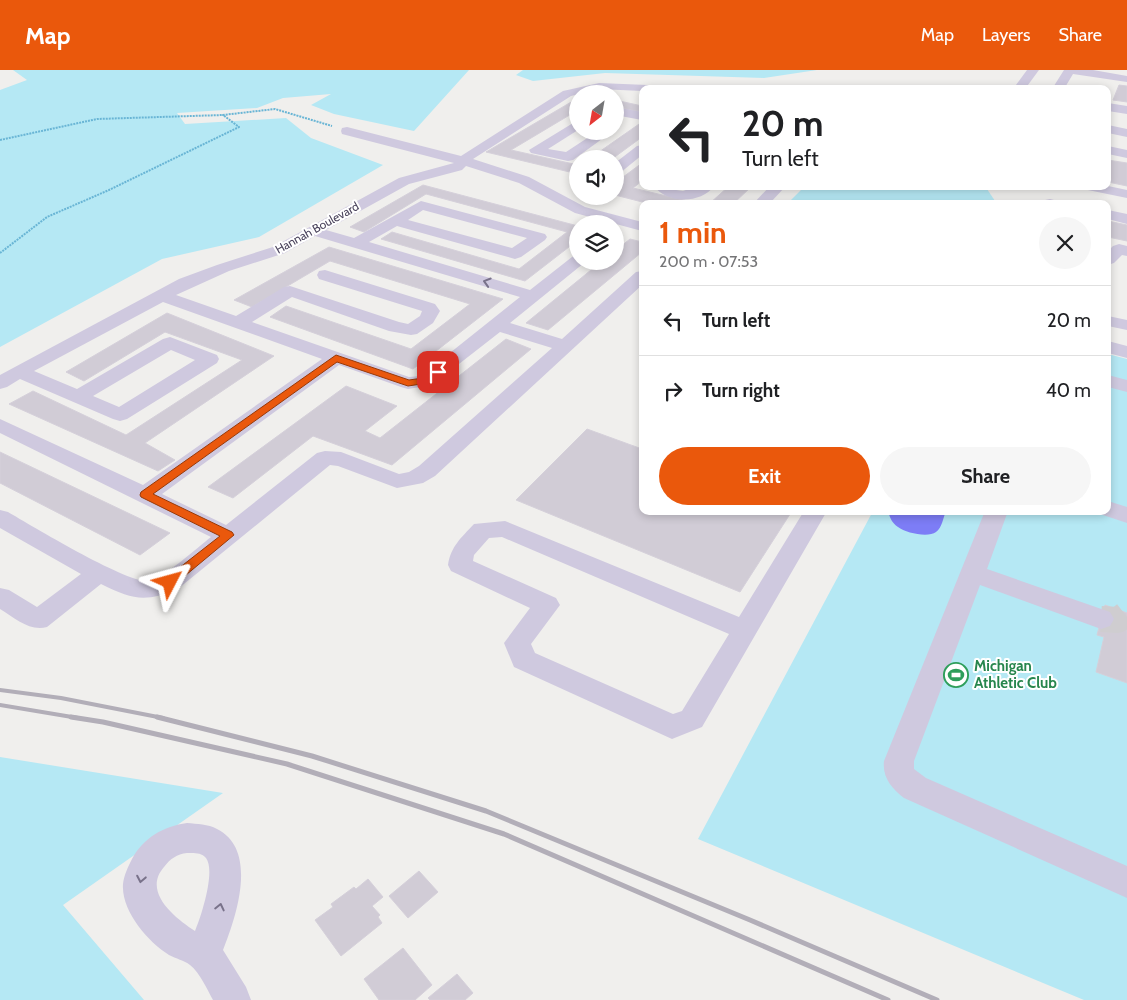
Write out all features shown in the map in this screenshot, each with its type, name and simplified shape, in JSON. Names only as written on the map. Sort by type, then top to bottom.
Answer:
[{"type":"street","points":[[1022,85],[1033,70]]},
{"type":"street","points":[[1061,85],[1071,70],[1102,72],[1127,79]]},
{"type":"street","points":[[1094,85],[1102,72]]},
{"type":"street","name":"Hannah Boulevard","points":[[0,384],[19,371],[163,295],[223,268],[279,250],[404,180],[457,167],[471,154],[567,93],[599,86],[639,88]]},
{"type":"street","points":[[1111,107],[1127,110]]},
{"type":"street","points":[[624,113],[637,115]]},
{"type":"street","points":[[624,122],[637,115]]},
{"type":"street","points":[[1111,117],[1127,120]]},
{"type":"street","points":[[1111,129],[1127,133]]},
{"type":"street","points":[[569,130],[536,150],[568,157],[593,140]]},
{"type":"street","points":[[347,131],[464,161],[524,180],[569,198]]},
{"type":"street","points":[[624,163],[639,151]]},
{"type":"street","points":[[1111,151],[1127,154]]},
{"type":"street","points":[[665,190],[693,195],[701,190]]},
{"type":"street","points":[[764,200],[775,190]]},
{"type":"street","points":[[1108,190],[1127,194]]},
{"type":"street","points":[[357,243],[421,205],[539,237],[515,254],[395,221]]},
{"type":"street","points":[[578,205],[580,210],[592,215]]},
{"type":"street","points":[[1111,216],[1127,219]]},
{"type":"street","points":[[624,226],[639,227]]},
{"type":"street","points":[[314,231],[534,296]]},
{"type":"street","points":[[1111,257],[1119,249],[1127,251]]},
{"type":"street","points":[[163,295],[408,383],[425,381],[569,267]]},
{"type":"street","points":[[238,323],[290,291],[395,327],[410,330],[427,319],[431,311],[430,308],[325,274]]},
{"type":"street","points":[[0,518],[99,573],[127,586],[147,591],[170,582],[324,458],[341,459],[397,481],[415,478],[427,471],[639,279]]},
{"type":"street","points":[[1111,322],[1127,326]]},
{"type":"street","points":[[497,325],[565,346]]},
{"type":"street","points":[[19,371],[77,397],[120,416],[210,359],[170,343],[77,397]]},
{"type":"street","points":[[1111,348],[1127,352]]},
{"type":"street","points":[[145,495],[336,358]]},
{"type":"street","points":[[1111,382],[1127,386]]},
{"type":"street","points":[[0,425],[228,535]]},
{"type":"street","points":[[1111,510],[1127,515]]},
{"type":"street","points":[[745,630],[504,530],[482,530],[462,553],[460,565],[546,605],[517,643],[524,660],[672,727],[692,719],[814,515]]},
{"type":"street","points":[[995,515],[897,768],[900,776],[906,783],[915,788],[1127,882]]},
{"type":"street","points":[[0,597],[38,620],[99,573]]},
{"type":"street","points":[[973,573],[1101,619]]},
{"type":"street","points":[[204,953],[233,1000]]},
{"type":"path","points":[[0,140],[97,119],[223,115],[275,109],[347,131]]},
{"type":"path","points":[[0,253],[47,217],[109,190],[239,127],[223,115]]},
{"type":"shaded area","points":[[13,70],[469,70],[414,131],[334,114],[311,105],[331,94],[283,98],[257,108],[177,113],[185,124],[286,118],[311,138],[383,165],[259,237],[162,259],[0,347],[0,90],[27,80]]},
{"type":"shaded area","points":[[523,70],[817,70],[764,78],[605,73],[533,81],[516,75]]},
{"type":"shaded area","points":[[801,190],[988,190],[994,200],[791,200]]},
{"type":"shaded area","name":"Michigan Athletic Club","points":[[1111,355],[1127,359],[1127,1000],[1084,1000],[698,839],[871,515],[1111,515]]},
{"type":"shaded area","points":[[890,515],[945,515],[938,530],[928,535],[911,533],[898,527]]},
{"type":"shaded area","points":[[0,757],[223,793],[63,905],[144,1000],[0,1000]]},
{"type":"building","points":[[1119,85],[1127,86],[1127,102],[1113,100]]},
{"type":"building","points":[[624,102],[639,105],[639,111],[624,109]]},
{"type":"building","points":[[569,103],[569,115],[511,150],[569,163],[569,172],[486,152]]},
{"type":"building","points":[[639,124],[639,139],[624,150],[602,150],[616,140],[624,140],[624,135]]},
{"type":"building","points":[[1111,160],[1127,163],[1127,186],[1111,183]]},
{"type":"building","points":[[639,165],[639,183],[633,188],[683,200],[639,200],[624,197],[624,176]]},
{"type":"building","points":[[423,185],[569,224],[569,247],[525,281],[381,239],[392,232],[519,269],[567,232],[426,194],[364,232],[350,227]]},
{"type":"building","points":[[725,190],[748,190],[737,200],[713,200]]},
{"type":"building","points":[[1111,222],[1127,225],[1127,241],[1111,238]]},
{"type":"building","points":[[630,239],[639,241],[639,254],[624,267],[624,244]]},
{"type":"building","points":[[329,247],[503,299],[413,369],[270,317],[286,306],[411,349],[470,304],[330,261],[252,307],[234,300]]},
{"type":"building","points":[[591,270],[620,270],[548,330],[526,323]]},
{"type":"building","points":[[167,313],[274,356],[145,443],[175,460],[158,471],[9,404],[33,391],[126,435],[242,360],[165,332],[84,381],[66,372]]},
{"type":"building","points":[[506,339],[531,349],[392,465],[313,436],[233,498],[208,487],[346,386],[397,406],[365,431],[380,438]]},
{"type":"building","points":[[587,429],[639,448],[639,515],[789,515],[740,592],[516,500]]},
{"type":"building","points":[[0,452],[170,533],[140,555],[0,483]]},
{"type":"building","points":[[1105,605],[1127,613],[1127,683],[1096,672],[1104,637],[1097,635]]},
{"type":"building","points":[[419,871],[438,892],[408,918],[389,896]]},
{"type":"building","points":[[368,879],[383,897],[372,906],[380,915],[378,917],[382,923],[341,956],[315,920],[333,907],[331,904],[354,887],[356,889]]},
{"type":"building","points":[[403,948],[432,985],[415,1000],[379,1000],[364,979]]},
{"type":"building","points":[[457,974],[473,993],[465,1000],[430,1000],[428,998]]},
{"type":"tunnel","points":[[1101,619],[1118,620],[1127,613]]},
{"type":"railway","points":[[0,690],[61,698],[163,718]]},
{"type":"railway","points":[[0,705],[78,718]]},
{"type":"railway","points":[[71,717],[103,722],[287,764],[504,834],[888,1000]]},
{"type":"railway","points":[[157,717],[312,756],[486,811],[750,920],[937,1000]]},
{"type":"place","name":"Michigan Athletic Club","points":[[956,675]]},
{"type":"route","points":[[170,582],[228,535],[145,495],[336,358],[408,383],[425,381],[438,372]]}]
